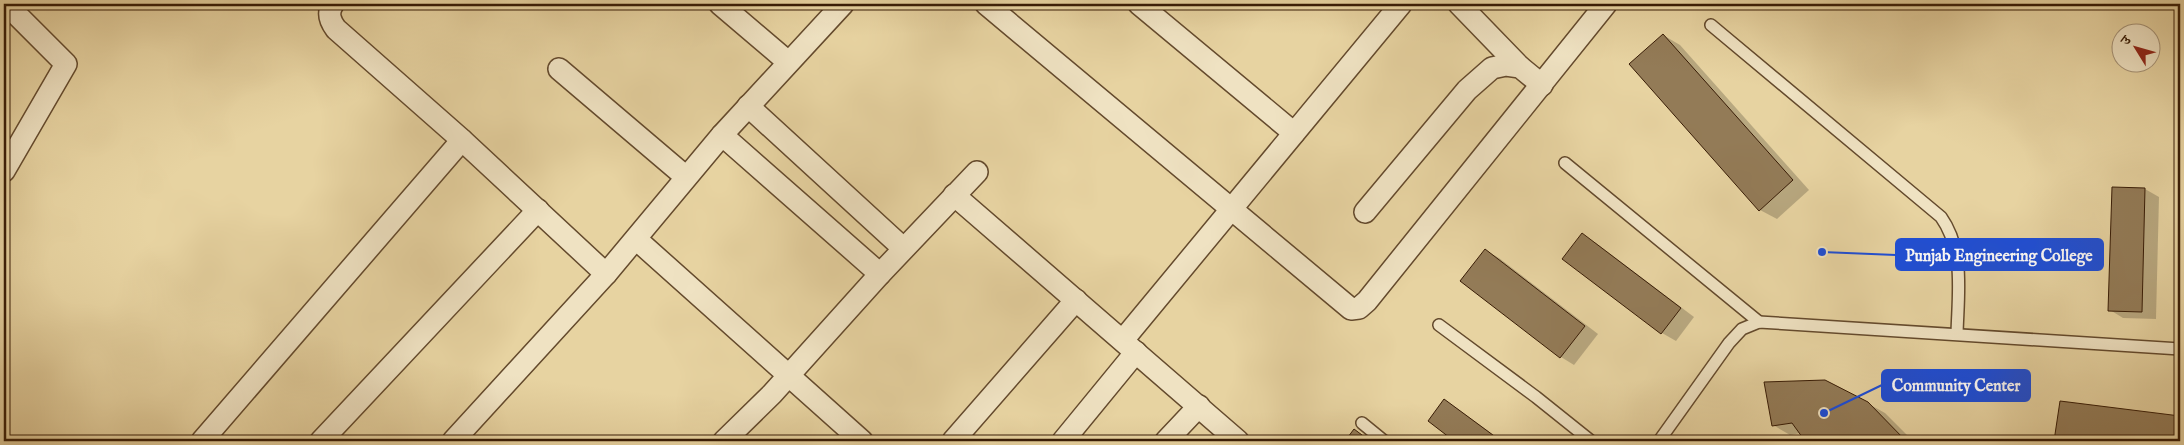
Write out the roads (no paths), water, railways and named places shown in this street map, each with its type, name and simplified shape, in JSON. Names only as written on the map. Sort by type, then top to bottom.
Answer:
[{"type":"street","points":[[4,171],[66,64],[6,4]]},
{"type":"street","points":[[333,4],[329,9],[330,21],[336,29],[462,140],[606,274]]},
{"type":"street","points":[[720,4],[788,62]]},
{"type":"street","points":[[454,441],[606,274],[722,135],[843,4]]},
{"type":"street","points":[[986,4],[1351,309],[1359,308],[1606,4]]},
{"type":"street","points":[[1139,4],[1294,133]]},
{"type":"street","points":[[1063,441],[1130,346],[1232,208],[1401,4]]},
{"type":"street","points":[[1459,4],[1520,67],[1542,85]]},
{"type":"street","points":[[1365,212],[1467,90],[1492,68],[1506,65],[1520,67]]},
{"type":"street","points":[[559,69],[686,177]]},
{"type":"street","points":[[748,106],[903,248]]},
{"type":"street","points":[[722,135],[880,274]]},
{"type":"street","points":[[202,441],[462,140]]},
{"type":"street","points":[[724,441],[789,374],[903,248],[977,172]]},
{"type":"street","points":[[954,195],[1238,441]]},
{"type":"street","points":[[321,441],[538,210]]},
{"type":"street","points":[[636,239],[862,441]]},
{"type":"street","points":[[953,441],[1076,300]]},
{"type":"street","points":[[1166,441],[1199,406]]},
{"type":"lane","points":[[1711,25],[1941,217],[1949,228],[1958,257],[1957,334]]},
{"type":"lane","points":[[1565,163],[1759,322]]},
{"type":"lane","points":[[1659,441],[1729,343],[1742,329],[1759,322],[2180,349]]},
{"type":"lane","points":[[1440,325],[1591,441]]},
{"type":"lane","points":[[1362,423],[1384,441]]},
{"type":"place","name":"Punjab Engineering College","points":[[1822,252]]},
{"type":"place","name":"Community Center","points":[[1824,413]]}]
